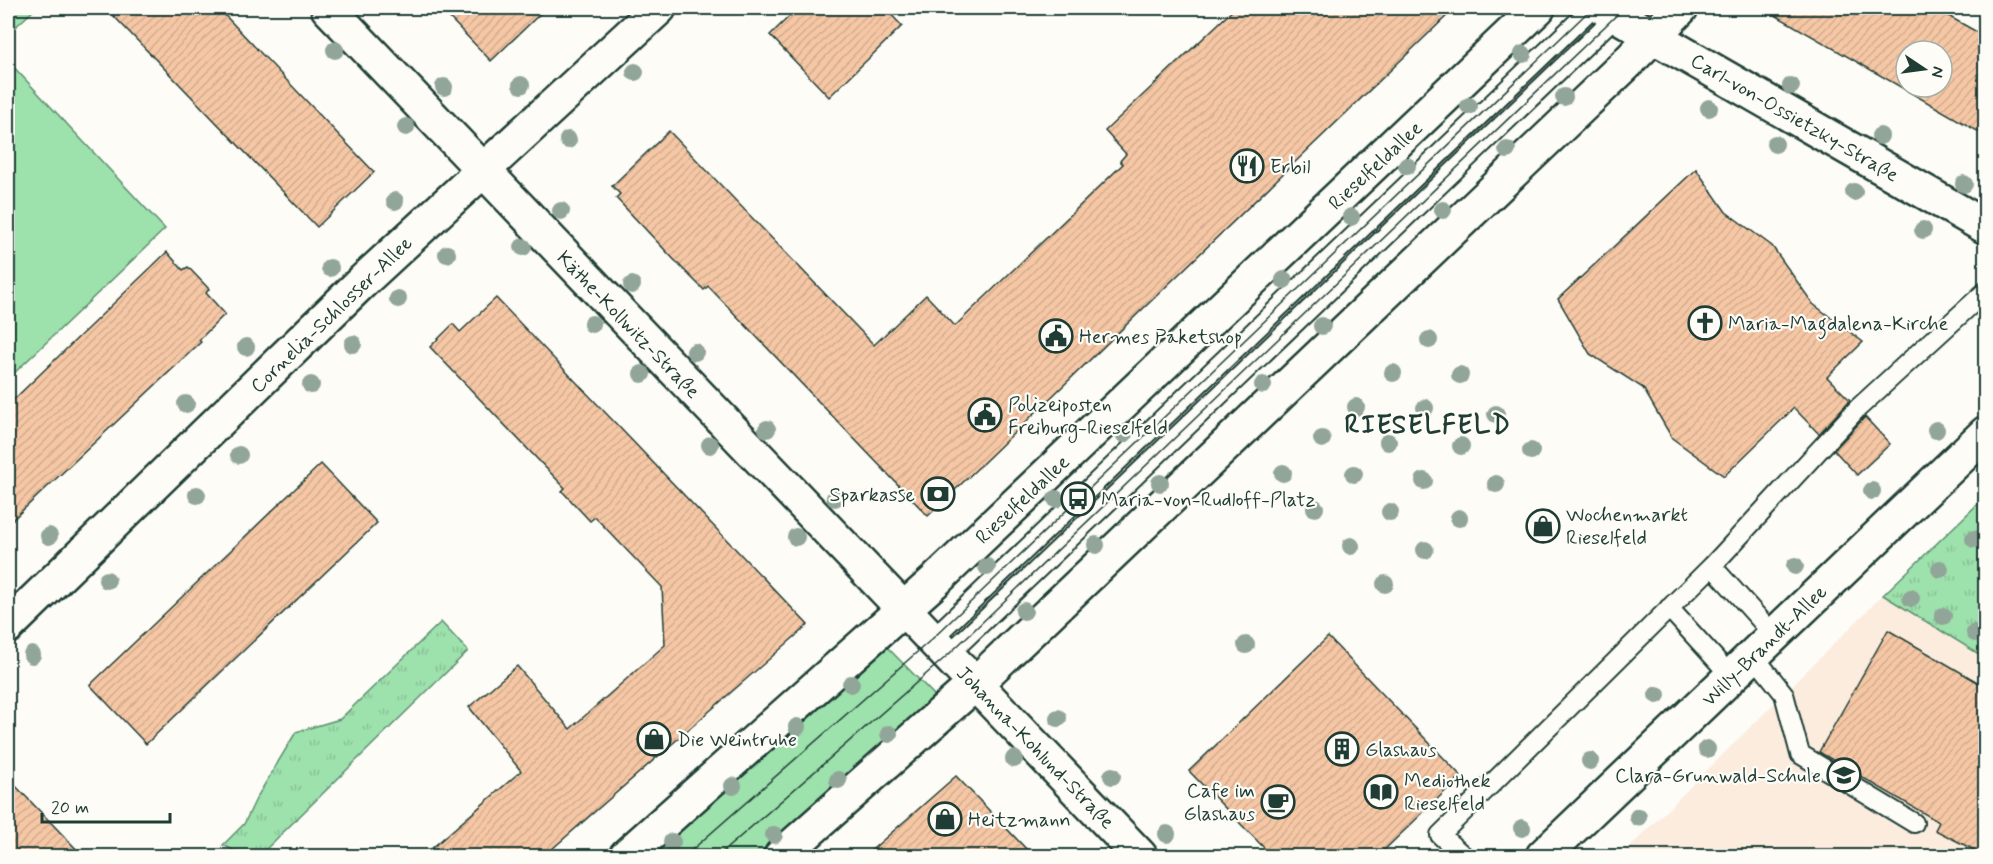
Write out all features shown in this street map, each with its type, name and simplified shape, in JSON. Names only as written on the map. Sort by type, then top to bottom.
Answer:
[{"type":"street","name":"Käthe-Kollwitz-Straße","points":[[328,8],[940,647]]},
{"type":"street","name":"Cornelia-Schlosser-Allee","points":[[8,626],[363,281],[659,8]]},
{"type":"street","name":"Rieselfeldallee","points":[[626,856],[903,610],[1538,8]]},
{"type":"street","points":[[781,856],[976,683],[1681,8]]},
{"type":"street","name":"Carl-von-Ossietzky-Straße","points":[[1604,10],[1986,227]]},
{"type":"street","name":"Willy-Brandt-Allee","points":[[1543,856],[1986,433]]},
{"type":"street","name":"Johanna-Kohlund-Straße","points":[[940,647],[1140,856]]},
{"type":"lane","points":[[940,647],[1604,10]]},
{"type":"lane","points":[[940,647],[1604,10]]},
{"type":"lane","points":[[1464,856],[1440,835],[1712,566],[1857,409],[1986,291]]},
{"type":"lane","points":[[1712,566],[1753,655],[1784,694],[1800,754],[1914,823]]},
{"type":"lane","points":[[1669,608],[1753,655]]},
{"type":"shaded area","name":"Clara-Grunwald-Schule","points":[[1883,595],[1985,658],[1985,856],[1621,856]]},
{"type":"green space","points":[[8,8],[36,8],[11,31],[8,28]]},
{"type":"green space","points":[[8,63],[165,229],[8,379]]},
{"type":"green space","points":[[1985,497],[1985,658],[1883,595]]},
{"type":"green space","points":[[441,622],[468,651],[259,856],[245,856],[223,845],[244,824],[257,797],[296,732],[340,719]]},
{"type":"green space","points":[[885,645],[939,700],[761,856],[644,856]]},
{"type":"building","points":[[106,8],[218,8],[374,172],[317,227]]},
{"type":"building","points":[[440,8],[546,8],[491,61]]},
{"type":"building","points":[[798,8],[885,8],[902,26],[829,97],[770,35]]},
{"type":"building","points":[[1235,8],[1455,8],[928,516],[708,286],[704,290],[680,266],[616,198],[620,194],[612,186],[669,131],[874,345],[926,295],[955,326],[1123,164],[1120,161],[1126,154],[1105,131]]},
{"type":"building","points":[[1763,8],[1934,8],[1986,37],[1986,136],[1922,99],[1954,99],[1954,39],[1894,39],[1894,83]]},
{"type":"building","name":"Maria-Magdalena-Kirche","points":[[1696,169],[1726,212],[1772,246],[1813,304],[1863,342],[1827,377],[1850,400],[1819,434],[1794,408],[1724,476],[1672,438],[1643,388],[1590,354],[1558,299]]},
{"type":"building","points":[[167,252],[183,270],[188,267],[209,289],[206,293],[225,314],[199,340],[201,342],[8,524],[8,405]]},
{"type":"building","points":[[496,298],[808,625],[544,856],[423,856],[521,771],[469,707],[517,666],[570,729],[665,645],[662,587],[595,517],[590,521],[562,491],[565,488],[430,347],[453,324],[460,332]]},
{"type":"building","points":[[1865,417],[1890,444],[1857,475],[1834,450]]},
{"type":"building","points":[[321,464],[377,523],[146,744],[90,685]]},
{"type":"building","points":[[1888,630],[1986,687],[1986,856],[1935,830],[1939,822],[1819,752]]},
{"type":"building","name":"Glashaus","points":[[1328,637],[1461,776],[1378,856],[1272,856],[1189,771]]},
{"type":"building","points":[[956,776],[1033,856],[865,856]]},
{"type":"building","points":[[8,778],[83,856],[8,856]]},
{"type":"tram line","points":[[685,856],[932,639],[1592,8]]},
{"type":"tram line","points":[[718,856],[948,655],[1624,8]]},
{"type":"place","name":"Erbil","points":[[1247,166]]},
{"type":"place","name":"Maria-Magdalena-Kirche","points":[[1705,323]]},
{"type":"place","name":"Hermes Paketshop","points":[[1056,336]]},
{"type":"place","name":"Polizeiposten Freiburg-Rieselfeld","points":[[985,415]]},
{"type":"place","name":"Sparkasse","points":[[938,494]]},
{"type":"place","name":"Maria-von-Rudloff-Platz","points":[[1078,499]]},
{"type":"place","name":"Wochenmarkt Rieselfeld","points":[[1543,526]]},
{"type":"place","name":"Die Weintruhe","points":[[654,739]]},
{"type":"place","name":"Glashaus","points":[[1342,749]]},
{"type":"place","name":"Clara-Grunwald-Schule","points":[[1844,775]]},
{"type":"place","name":"Mediothek Rieselfeld","points":[[1381,792]]},
{"type":"place","name":"Cafe im Glashaus","points":[[1278,802]]},
{"type":"place","name":"Heitzmann","points":[[945,819]]},
{"type":"district","name":"RIESELFELD","points":[[1428,424]]}]
